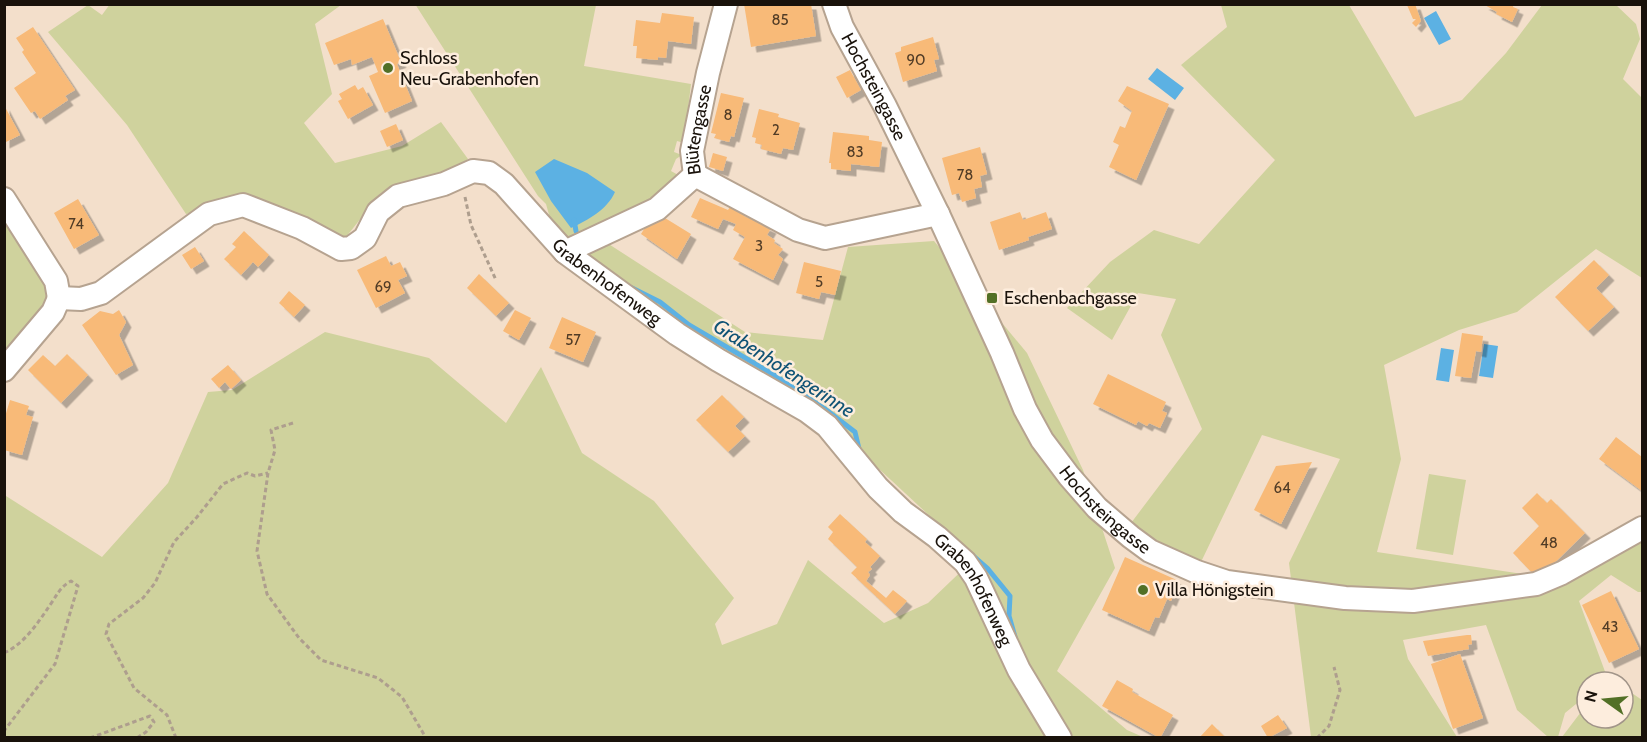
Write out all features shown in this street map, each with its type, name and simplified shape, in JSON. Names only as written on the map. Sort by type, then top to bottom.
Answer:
[{"type":"street","name":"Blütengasse","points":[[565,252],[657,209],[695,175],[692,151],[708,73],[726,4]]},
{"type":"street","name":"Hochsteingasse","points":[[834,4],[842,27],[885,106],[938,214],[1002,353],[1025,410],[1042,440],[1097,508],[1150,551],[1227,582],[1345,598],[1413,601],[1536,584],[1562,573],[1642,528]]},
{"type":"street","name":"Grabenhofenweg","points":[[59,298],[81,300],[101,293],[209,214],[243,206],[302,228],[342,249],[351,248],[365,238],[378,212],[398,196],[444,184],[474,171],[489,173],[504,184],[565,252],[677,334],[807,411],[827,426],[878,489],[965,562],[976,578],[1019,670],[1060,738]]},
{"type":"street","points":[[695,175],[798,230],[825,238],[938,214]]},
{"type":"street","points":[[4,199],[56,281],[59,298],[54,312],[4,370]]},
{"type":"path","points":[[467,174],[464,195],[471,225],[496,280]]},
{"type":"path","points":[[293,423],[271,430],[275,450],[268,473],[257,551],[267,594],[299,638],[321,660],[378,678],[402,697],[426,738]]},
{"type":"path","points":[[176,738],[167,715],[134,688],[106,634],[109,624],[143,598],[155,583],[174,542],[223,484],[248,473],[255,476],[268,473]]},
{"type":"path","points":[[4,653],[11,650],[34,628],[62,585],[71,581],[78,586],[55,664],[4,730]]},
{"type":"path","points":[[1317,738],[1329,726],[1340,690],[1334,667]]},
{"type":"path","points":[[90,738],[150,716],[154,722],[137,738]]},
{"type":"green space","points":[[110,4],[341,5],[315,24],[332,94],[304,123],[335,163],[402,146],[441,122],[468,159],[449,173],[381,193],[342,242],[248,200],[186,214],[127,125],[48,32],[88,5],[102,15]]},
{"type":"green space","points":[[415,4],[596,5],[584,66],[691,84],[684,143],[677,141],[674,152],[682,155],[676,159],[671,171],[680,176],[604,241],[745,332],[823,340],[848,247],[934,241],[1027,353],[1083,470],[1115,568],[1057,671],[1127,730],[1143,737],[5,738],[6,496],[102,557],[168,483],[208,392],[232,390],[325,332],[429,358],[506,423],[541,367],[582,453],[654,501],[734,598],[715,624],[722,645],[777,624],[808,560],[884,623],[928,603],[975,558],[822,416],[718,360],[553,229],[546,204],[538,196]]},
{"type":"green space","points":[[1221,5],[1349,5],[1415,117],[1462,100],[1506,53],[1542,5],[1616,5],[1636,24],[1640,39],[1623,79],[1642,98],[1642,278],[1596,249],[1517,312],[1459,330],[1384,365],[1401,459],[1377,552],[1529,575],[1641,541],[1642,543],[1642,592],[1638,592],[1611,575],[1579,601],[1604,670],[1575,670],[1575,705],[1565,713],[1558,737],[1548,737],[1517,710],[1486,625],[1403,640],[1408,659],[1457,737],[1311,737],[1289,563],[1340,459],[1262,435],[1201,562],[1128,527],[1202,429],[1161,335],[1176,299],[1138,293],[1112,340],[1067,308],[1110,262],[1154,230],[1199,244],[1275,160],[1181,65],[1227,27]]},
{"type":"green space","points":[[4,215],[51,295],[11,356],[4,349]]},
{"type":"green space","points":[[1429,474],[1466,480],[1453,555],[1416,549]]},
{"type":"green space","points":[[1635,695],[1642,700],[1642,737],[1562,737],[1575,720],[1575,730],[1635,730]]},
{"type":"water","points":[[1436,11],[1451,39],[1439,45],[1424,18]]},
{"type":"water","points":[[1157,68],[1184,88],[1175,100],[1148,79]]},
{"type":"water","points":[[554,159],[587,173],[615,192],[602,209],[571,228],[551,201],[535,172]]},
{"type":"water","points":[[1484,344],[1498,346],[1493,378],[1479,376]]},
{"type":"water","points":[[1441,348],[1454,350],[1449,382],[1436,380]]},
{"type":"building","points":[[744,4],[811,4],[816,36],[751,47]]},
{"type":"building","points":[[1415,4],[1421,21],[1416,27],[1412,23],[1416,19],[1413,19],[1407,5]]},
{"type":"building","points":[[1483,4],[1514,4],[1513,7],[1518,9],[1512,22]]},
{"type":"building","points":[[662,13],[694,17],[691,44],[668,41],[666,58],[658,57],[658,60],[636,58],[637,46],[633,46],[636,20],[660,23]]},
{"type":"building","name":"Schloss Neu-Grabenhofen","points":[[383,19],[401,62],[397,64],[412,101],[385,113],[369,76],[378,72],[372,57],[352,65],[351,59],[334,65],[325,43]]},
{"type":"building","points":[[33,27],[75,90],[65,96],[68,100],[40,119],[35,111],[31,113],[14,88],[36,73],[16,38]]},
{"type":"building","points":[[933,37],[939,59],[934,60],[937,71],[903,82],[895,53],[901,51],[901,47]]},
{"type":"building","points":[[850,70],[861,90],[847,98],[836,77]]},
{"type":"building","points":[[355,85],[358,90],[363,87],[373,105],[348,119],[338,101],[342,99],[339,94]]},
{"type":"building","points":[[1127,86],[1169,104],[1136,180],[1109,167],[1119,145],[1113,142],[1120,126],[1125,128],[1132,111],[1118,101]]},
{"type":"building","points":[[721,93],[744,98],[734,137],[731,136],[729,142],[714,138],[716,134],[711,133]]},
{"type":"building","points":[[4,105],[20,135],[4,143]]},
{"type":"building","points":[[759,109],[800,123],[793,150],[783,148],[781,154],[761,149],[762,145],[755,143],[756,138],[752,137]]},
{"type":"building","points":[[396,124],[403,140],[387,147],[380,131]]},
{"type":"building","points":[[833,132],[869,136],[869,140],[882,142],[879,167],[851,164],[851,171],[831,169],[831,163],[829,163]]},
{"type":"building","points":[[980,147],[987,174],[980,176],[982,187],[974,189],[976,198],[962,202],[959,193],[952,195],[942,158]]},
{"type":"building","points":[[713,153],[727,157],[723,171],[709,167]]},
{"type":"building","points":[[700,198],[728,210],[730,207],[747,214],[744,216],[771,228],[767,235],[783,249],[778,255],[783,259],[773,280],[733,259],[745,237],[733,230],[736,224],[723,219],[718,229],[691,217]]},
{"type":"building","points":[[78,199],[99,235],[74,249],[54,213]]},
{"type":"building","points":[[1020,212],[1023,220],[1046,212],[1052,229],[999,250],[990,222]]},
{"type":"building","points":[[651,218],[665,218],[691,234],[677,259],[641,234]]},
{"type":"building","points":[[244,231],[269,255],[258,267],[253,262],[241,275],[224,259],[236,247],[232,244]]},
{"type":"building","points":[[195,247],[204,261],[191,269],[182,255]]},
{"type":"building","points":[[386,256],[391,266],[400,262],[407,276],[398,280],[405,293],[376,308],[357,270]]},
{"type":"building","points":[[1594,260],[1609,275],[1596,288],[1614,307],[1588,331],[1555,297]]},
{"type":"building","points":[[804,262],[841,271],[835,295],[821,292],[819,299],[796,293]]},
{"type":"building","points":[[479,274],[509,303],[496,316],[467,288]]},
{"type":"building","points":[[289,291],[305,305],[294,317],[279,303]]},
{"type":"building","points":[[119,310],[126,322],[119,335],[133,365],[116,375],[82,325],[100,311],[113,314]]},
{"type":"building","points":[[515,310],[531,318],[519,340],[503,331]]},
{"type":"building","points":[[562,317],[596,332],[583,362],[549,348]]},
{"type":"building","points":[[1462,333],[1483,336],[1481,352],[1476,351],[1471,378],[1455,376]]},
{"type":"building","points":[[67,354],[88,375],[61,403],[28,370],[43,355],[55,366]]},
{"type":"building","points":[[228,365],[241,380],[231,389],[225,382],[219,388],[211,379]]},
{"type":"building","points":[[1108,374],[1166,402],[1162,411],[1167,413],[1160,428],[1149,423],[1147,426],[1138,421],[1136,425],[1093,404]]},
{"type":"building","points":[[722,395],[744,417],[735,426],[745,436],[728,452],[696,420]]},
{"type":"building","points":[[10,400],[29,406],[26,415],[33,417],[22,455],[4,450],[4,420]]},
{"type":"building","points":[[1616,437],[1642,457],[1642,491],[1599,459]]},
{"type":"building","points":[[1312,462],[1281,524],[1254,510],[1276,466]]},
{"type":"building","points":[[1537,493],[1547,503],[1551,499],[1585,533],[1538,579],[1513,553],[1539,526],[1522,508]]},
{"type":"building","points":[[840,514],[867,539],[865,542],[880,556],[870,567],[872,569],[868,572],[870,575],[866,581],[886,598],[893,590],[907,601],[895,614],[851,573],[857,567],[828,539],[833,532],[828,527]]},
{"type":"building","name":"Villa Hönigstein","points":[[1125,557],[1179,581],[1171,601],[1167,599],[1159,618],[1155,617],[1149,631],[1102,610]]},
{"type":"building","points":[[1611,591],[1639,649],[1609,663],[1582,605]]},
{"type":"building","points":[[1471,635],[1472,644],[1468,645],[1469,649],[1428,656],[1423,641]]},
{"type":"building","points":[[1460,654],[1483,718],[1453,729],[1431,664]]},
{"type":"building","points":[[1117,680],[1133,689],[1132,692],[1173,715],[1160,738],[1102,706]]},
{"type":"building","points":[[1278,715],[1287,728],[1268,738],[1261,726]]},
{"type":"building","points":[[1212,724],[1226,738],[1199,738]]},
{"type":"waterway","name":"Grabenhofengerinne","points":[[574,220],[576,231]]},
{"type":"waterway","name":"Grabenhofengerinne","points":[[632,288],[660,302],[689,325],[776,376],[825,409],[855,432],[860,453]]},
{"type":"waterway","name":"Grabenhofengerinne","points":[[972,555],[988,569],[1010,596],[1009,616],[1015,637]]},
{"type":"place","name":"Schloss Neu-Grabenhofen","points":[[388,68]]},
{"type":"place","name":"Eschenbachgasse","points":[[992,298]]},
{"type":"place","name":"Villa Hönigstein","points":[[1143,590]]}]
